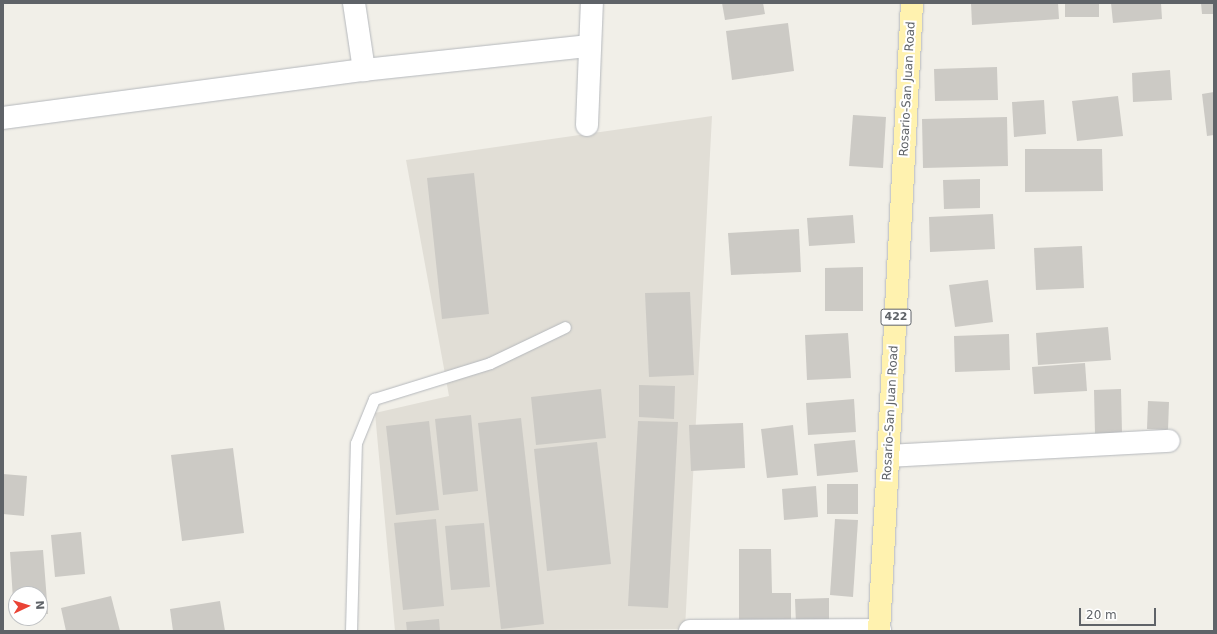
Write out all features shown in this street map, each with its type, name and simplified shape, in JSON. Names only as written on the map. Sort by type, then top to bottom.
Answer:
[{"type":"main road","name":"Rosario-San Juan Road","points":[[880,631],[912,3]]},
{"type":"street","points":[[354,3],[364,70]]},
{"type":"street","points":[[587,125],[588,46],[592,3]]},
{"type":"street","points":[[3,118],[364,70],[588,46]]},
{"type":"street","points":[[889,456],[1169,441]]},
{"type":"street","points":[[690,631],[880,631]]},
{"type":"lane","points":[[351,631],[356,443],[374,399],[490,363],[564,327]]},
{"type":"shaded area","points":[[712,116],[685,629],[395,631],[375,413],[449,396],[406,160]]},
{"type":"building","points":[[722,3],[763,3],[765,14],[725,20]]},
{"type":"building","points":[[971,3],[1058,3],[1059,19],[972,25]]},
{"type":"building","points":[[1065,3],[1099,3],[1099,17],[1065,17]]},
{"type":"building","points":[[1111,3],[1161,3],[1162,19],[1113,23]]},
{"type":"building","points":[[1201,3],[1214,3],[1214,14],[1202,14]]},
{"type":"building","points":[[788,23],[794,71],[732,80],[726,31]]},
{"type":"building","points":[[997,67],[998,100],[935,101],[934,69]]},
{"type":"building","points":[[1170,70],[1172,100],[1133,102],[1132,73]]},
{"type":"building","points":[[1214,92],[1214,135],[1207,136],[1202,94]]},
{"type":"building","points":[[1118,96],[1123,136],[1077,141],[1072,101]]},
{"type":"building","points":[[1044,100],[1046,134],[1014,137],[1012,102]]},
{"type":"building","points":[[853,115],[886,117],[883,168],[849,166]]},
{"type":"building","points":[[1007,117],[1008,166],[923,168],[922,119]]},
{"type":"building","points":[[1025,149],[1102,149],[1103,191],[1025,192]]},
{"type":"building","points":[[474,173],[489,314],[442,319],[427,178]]},
{"type":"building","points":[[980,179],[980,208],[944,209],[943,180]]},
{"type":"building","points":[[993,214],[995,249],[930,252],[929,217]]},
{"type":"building","points":[[853,215],[855,243],[809,246],[807,218]]},
{"type":"building","points":[[799,229],[801,272],[731,275],[728,233]]},
{"type":"building","points":[[1082,246],[1084,288],[1036,290],[1034,248]]},
{"type":"building","points":[[863,267],[863,311],[825,311],[825,268]]},
{"type":"building","points":[[988,280],[993,322],[955,327],[949,285]]},
{"type":"building","points":[[690,292],[694,375],[649,377],[645,293]]},
{"type":"building","points":[[1108,327],[1111,360],[1038,365],[1036,333]]},
{"type":"building","points":[[848,333],[851,378],[807,380],[805,335]]},
{"type":"building","points":[[1009,334],[1010,370],[955,372],[954,336]]},
{"type":"building","points":[[1085,363],[1087,391],[1034,394],[1032,367]]},
{"type":"building","points":[[639,385],[675,386],[674,419],[639,417]]},
{"type":"building","points":[[601,389],[606,438],[536,445],[531,397]]},
{"type":"building","points":[[1121,389],[1122,433],[1095,434],[1094,390]]},
{"type":"building","points":[[854,399],[856,432],[808,435],[806,403]]},
{"type":"building","points":[[1148,401],[1169,402],[1168,430],[1147,429]]},
{"type":"building","points":[[471,415],[478,491],[443,495],[435,419]]},
{"type":"building","points":[[521,418],[544,624],[501,629],[478,423]]},
{"type":"building","points":[[429,421],[439,510],[396,515],[386,426]]},
{"type":"building","points":[[638,421],[678,422],[668,608],[628,606]]},
{"type":"building","points":[[743,423],[745,468],[691,471],[689,425]]},
{"type":"building","points":[[793,425],[798,475],[767,478],[761,429]]},
{"type":"building","points":[[855,440],[858,472],[817,476],[814,444]]},
{"type":"building","points":[[597,442],[611,564],[547,571],[534,449]]},
{"type":"building","points":[[233,448],[244,533],[182,541],[171,455]]},
{"type":"building","points":[[3,474],[27,476],[24,516],[3,514]]},
{"type":"building","points":[[827,484],[858,484],[858,514],[827,514]]},
{"type":"building","points":[[816,486],[818,517],[784,520],[782,489]]},
{"type":"building","points":[[436,519],[444,606],[403,610],[394,523]]},
{"type":"building","points":[[835,519],[858,520],[853,597],[830,595]]},
{"type":"building","points":[[484,523],[490,587],[451,590],[445,526]]},
{"type":"building","points":[[81,532],[85,574],[55,577],[51,535]]},
{"type":"building","points":[[739,549],[771,549],[772,593],[791,593],[791,623],[739,624]]},
{"type":"building","points":[[43,550],[46,586],[12,586],[10,552]]},
{"type":"building","points":[[111,596],[120,631],[66,631],[61,608]]},
{"type":"building","points":[[829,598],[829,623],[796,624],[795,599]]},
{"type":"building","points":[[220,601],[225,631],[173,631],[170,609]]},
{"type":"building","points":[[439,619],[440,631],[407,631],[406,622]]}]
